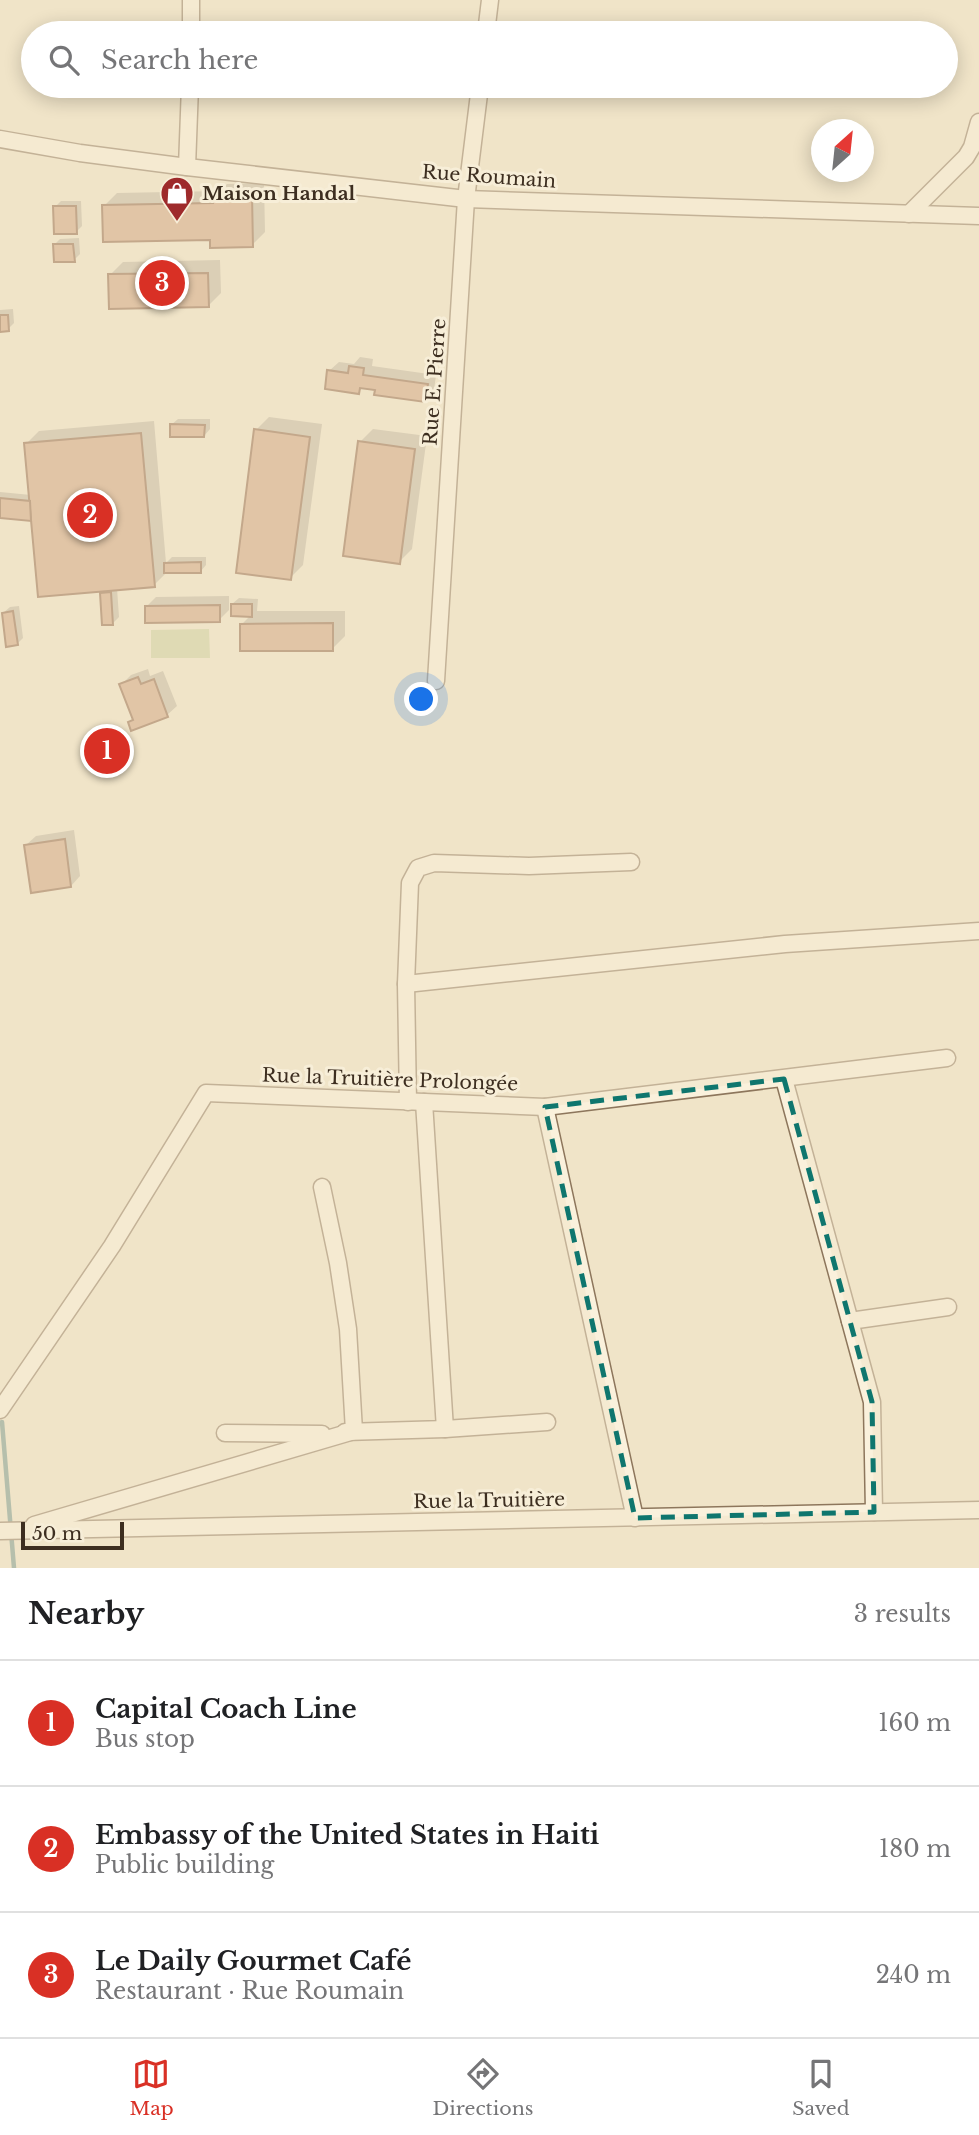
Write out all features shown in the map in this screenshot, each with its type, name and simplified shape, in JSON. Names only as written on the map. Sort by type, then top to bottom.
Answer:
[{"type":"street","points":[[191,0],[191,21]]},
{"type":"street","points":[[487,21],[489,0]]},
{"type":"street","points":[[187,167],[190,98]]},
{"type":"street","name":"Rue E. Pierre","points":[[436,681],[466,199],[479,98]]},
{"type":"street","points":[[909,214],[966,157],[972,147],[979,122]]},
{"type":"street","name":"Rue Roumain","points":[[0,139],[187,167],[466,199],[979,216]]},
{"type":"street","points":[[445,1429],[406,984],[411,883],[418,867],[434,863],[529,866],[631,862]]},
{"type":"street","points":[[406,984],[786,944],[979,930]]},
{"type":"street","name":"Rue la Truitière Prolongée","points":[[0,1410],[112,1246],[206,1093],[545,1107],[947,1058]]},
{"type":"street","points":[[784,1079],[872,1402],[874,1512]]},
{"type":"street","points":[[545,1107],[635,1518]]},
{"type":"street","points":[[322,1187],[348,1329],[354,1431]]},
{"type":"street","points":[[850,1321],[948,1307]]},
{"type":"street","points":[[225,1433],[324,1434],[547,1422]]},
{"type":"street","points":[[6,1531],[354,1431]]},
{"type":"street","name":"Rue la Truitière","points":[[6,1531],[979,1510]]},
{"type":"highlighted area","points":[[784,1079],[872,1402],[874,1512],[635,1518],[545,1107]]},
{"type":"green space","points":[[209,629],[210,658],[151,658],[151,630]]},
{"type":"building","name":"Maison Handal","points":[[252,195],[253,247],[210,248],[210,240],[103,242],[102,205],[213,203],[212,196]]},
{"type":"building","points":[[53,206],[76,206],[77,234],[54,234]]},
{"type":"building","points":[[53,244],[73,244],[75,262],[54,262]]},
{"type":"building","points":[[208,273],[209,307],[109,309],[108,274]]},
{"type":"building","points":[[0,315],[8,315],[9,331],[0,332]]},
{"type":"building","points":[[349,366],[364,368],[363,375],[428,384],[425,402],[374,395],[375,390],[360,388],[359,394],[325,389],[327,370],[348,373]]},
{"type":"building","points":[[170,424],[205,425],[204,437],[170,437]]},
{"type":"building","points":[[254,429],[310,437],[291,580],[236,573]]},
{"type":"building","points":[[141,433],[155,587],[38,597],[24,443]]},
{"type":"building","points":[[358,441],[415,449],[400,564],[343,556]]},
{"type":"building","points":[[0,498],[30,501],[31,521],[0,518]]},
{"type":"building","points":[[201,562],[201,573],[164,573],[164,563]]},
{"type":"building","points":[[111,592],[113,625],[102,625],[100,593]]},
{"type":"building","points":[[231,604],[252,604],[252,617],[231,616]]},
{"type":"building","points":[[220,605],[220,622],[145,623],[145,606]]},
{"type":"building","points":[[13,611],[18,645],[6,647],[2,613]]},
{"type":"building","points":[[333,623],[333,651],[240,651],[240,624]]},
{"type":"building","points":[[138,677],[141,684],[154,679],[168,717],[131,731],[128,722],[133,720],[119,684]]},
{"type":"building","points":[[65,839],[71,887],[31,893],[24,845]]},
{"type":"waterway","points":[[2,1422],[14,1568]]},
{"type":"place","name":"Maison Handal","points":[[177,223]]},
{"type":"place","name":"Le Daily Gourmet Café","points":[[162,283]]},
{"type":"place","name":"Embassy of the United States in Haiti","points":[[90,515]]},
{"type":"place","name":"Capital Coach Line","points":[[107,751]]}]
